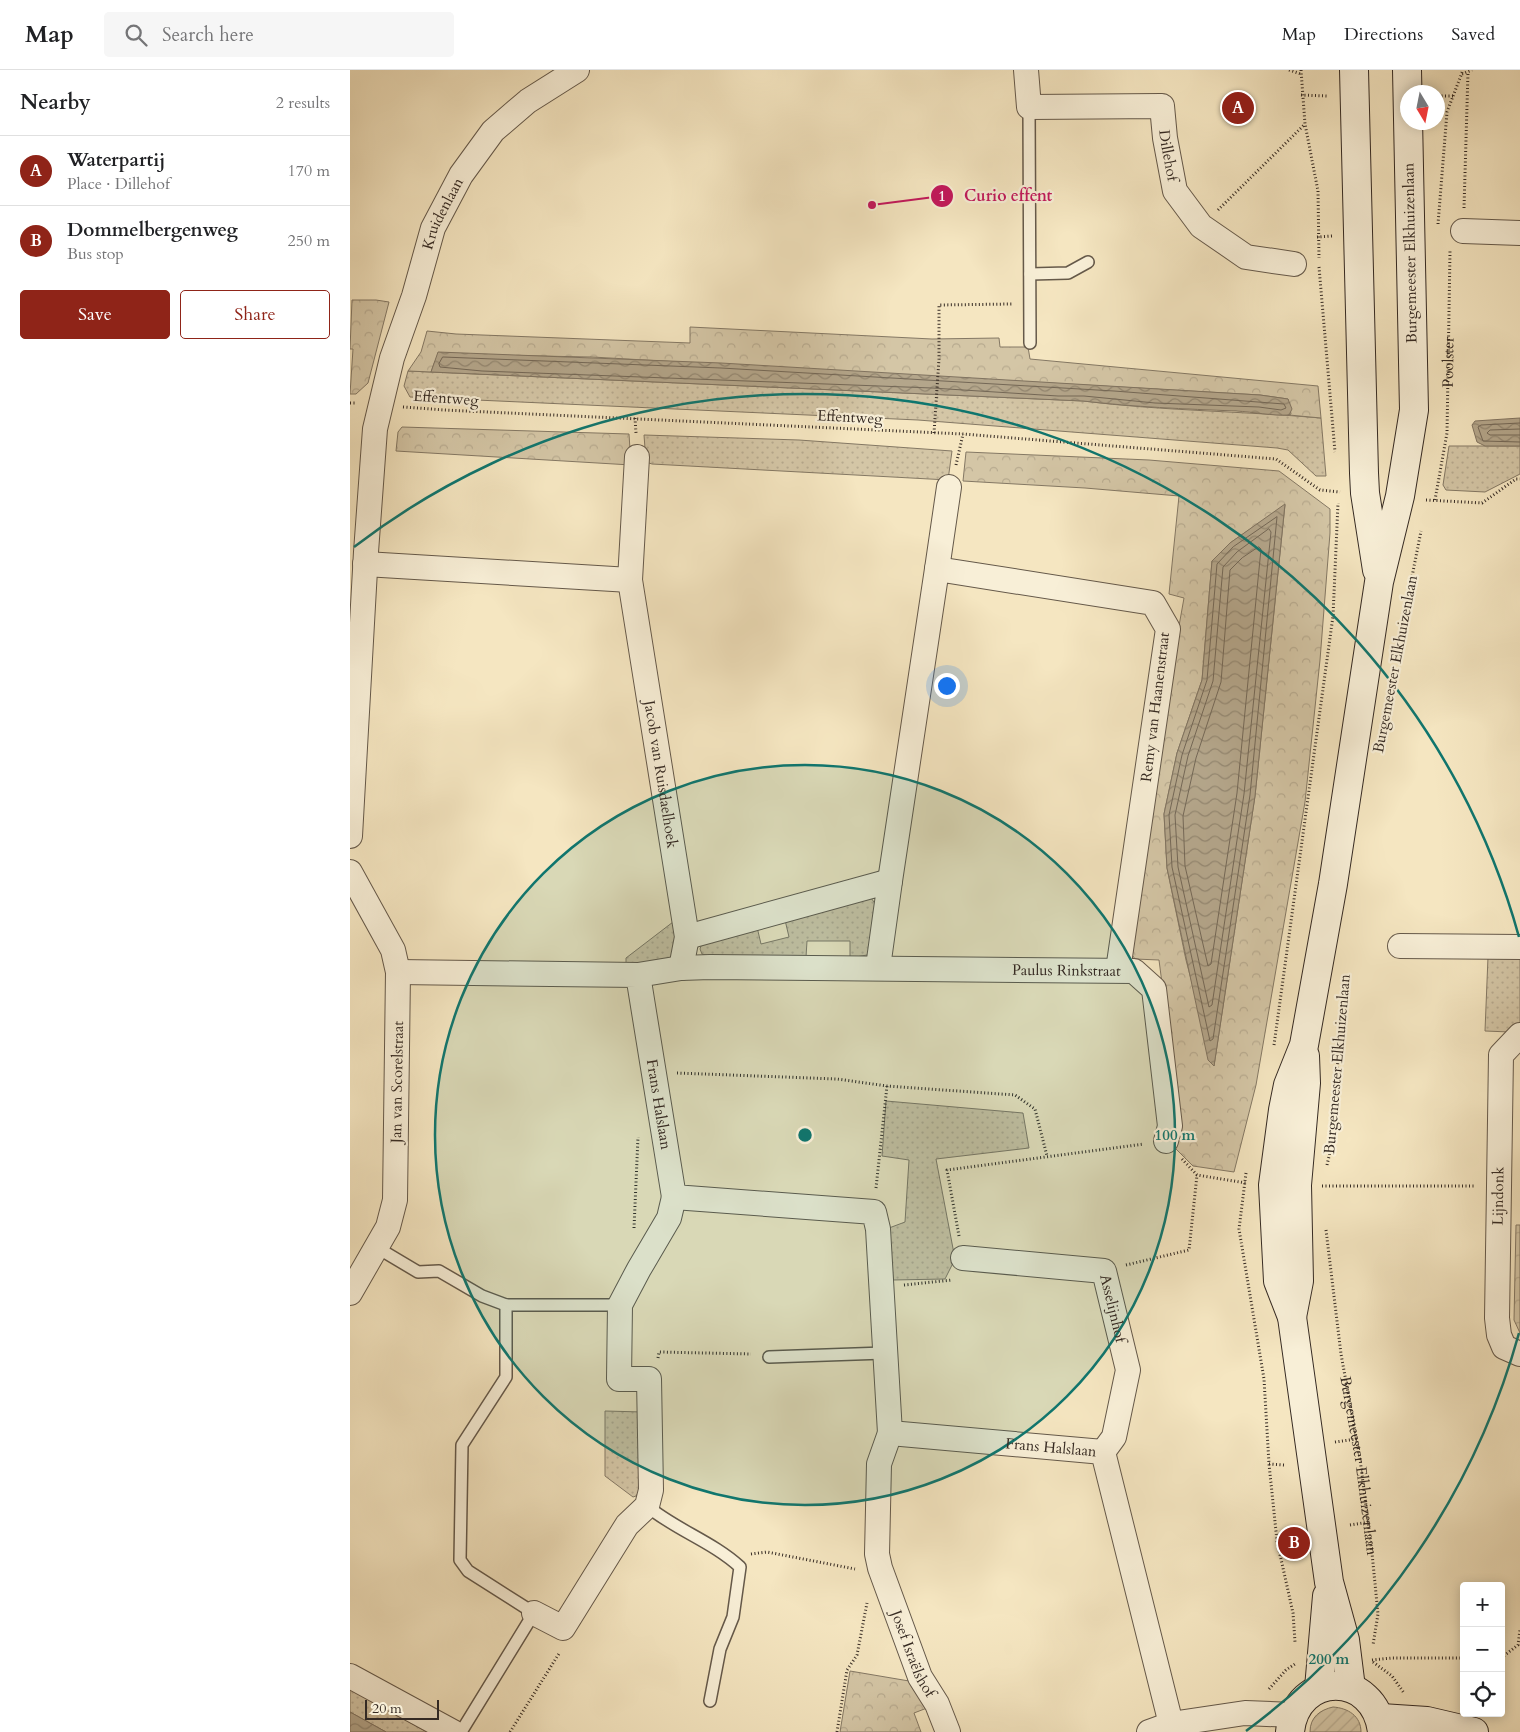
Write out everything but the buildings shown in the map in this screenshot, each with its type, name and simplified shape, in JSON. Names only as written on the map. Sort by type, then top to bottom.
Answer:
[{"type":"street","name":"Kruidenlaan","points":[[380,404],[433,228],[461,176],[493,131],[528,101],[576,70]]},
{"type":"street","points":[[1026,70],[1029,107]]},
{"type":"street","name":"Burgemeester Elkhuizenlaan","points":[[1354,70],[1364,483],[1379,582]]},
{"type":"street","name":"Burgemeester Elkhuizenlaan","points":[[1352,1688],[1346,1647],[1329,1582],[1292,1317],[1299,1281],[1297,1185],[1306,1083],[1304,1045],[1333,884],[1379,582],[1400,496],[1414,410],[1407,70]]},
{"type":"street","name":"Dillehof","points":[[1029,107],[1162,106],[1165,138],[1175,191],[1201,226],[1246,257],[1294,264]]},
{"type":"street","points":[[1463,231],[1520,233]]},
{"type":"street","points":[[350,836],[365,564],[375,429],[380,404]]},
{"type":"street","name":"Jacob van Ruisdaelhoek","points":[[637,457],[630,580],[687,937],[681,968]]},
{"type":"street","points":[[878,967],[949,487]]},
{"type":"street","points":[[365,564],[630,580]]},
{"type":"street","name":"Remy van Haanenstraat","points":[[937,569],[1153,603],[1168,629],[1118,970]]},
{"type":"street","name":"Jan van Scorelstraat","points":[[350,872],[393,950],[398,972],[395,1200],[388,1227],[350,1294]]},
{"type":"street","points":[[687,937],[890,881]]},
{"type":"street","points":[[1400,946],[1520,947]]},
{"type":"street","name":"Paulus Rinkstraat","points":[[638,975],[681,968],[878,967],[1134,971],[1154,990],[1170,1126],[1166,1141]]},
{"type":"street","points":[[398,972],[638,975]]},
{"type":"street","name":"Frans Halslaan","points":[[638,975],[674,1197]]},
{"type":"street","name":"Lijndonk","points":[[1520,1034],[1501,1055],[1498,1335],[1504,1347],[1520,1354]]},
{"type":"street","points":[[534,1613],[563,1628],[627,1526],[647,1506],[651,1490],[651,1394],[649,1378],[619,1379],[620,1305],[638,1269],[669,1218],[674,1197],[874,1212],[878,1229],[890,1433]]},
{"type":"street","name":"Asselijnhof","points":[[963,1258],[1104,1271],[1128,1370],[1114,1438],[1103,1452]]},
{"type":"street","name":"Frans Halslaan","points":[[890,1433],[1103,1452],[1172,1724]]},
{"type":"street","name":"Josef Israëlshof","points":[[890,1433],[879,1464],[877,1554],[880,1571],[920,1677],[937,1704],[948,1732]]},
{"type":"street","name":"Burgemeester Elkhuizenlaan","points":[[1319,1688],[1329,1582]]},
{"type":"street","points":[[350,1676],[453,1732]]},
{"type":"street","points":[[1149,1732],[1172,1724],[1202,1721],[1244,1713],[1291,1724],[1299,1704],[1319,1688],[1330,1686],[1352,1688],[1370,1700],[1382,1725],[1413,1719],[1474,1732]]},
{"type":"street","points":[[1202,1721],[1231,1732]]},
{"type":"lane","points":[[1029,107],[1030,343]]},
{"type":"lane","points":[[1030,274],[1068,274],[1088,262]]},
{"type":"lane","points":[[376,1248],[418,1272],[438,1271],[482,1296],[506,1305],[620,1305]]},
{"type":"lane","points":[[461,1732],[534,1613],[468,1571],[460,1560],[462,1445],[506,1377],[506,1305]]},
{"type":"lane","points":[[769,1357],[884,1353]]},
{"type":"lane","points":[[647,1506],[659,1516],[728,1556],[740,1568],[733,1617],[720,1649],[710,1701]]},
{"type":"path","points":[[1289,70],[1301,72],[1305,124],[1318,190],[1317,237],[1335,455]]},
{"type":"path","points":[[1461,74],[1470,71],[1463,231]]},
{"type":"path","points":[[1445,96],[1453,96]]},
{"type":"path","points":[[1228,200],[1305,124]]},
{"type":"path","name":"Poolster","points":[[1435,500],[1447,433],[1450,242],[1463,231]]},
{"type":"path","points":[[1317,237],[1335,236]]},
{"type":"path","points":[[934,433],[939,358],[939,305],[1030,304]]},
{"type":"path","name":"Effentweg","points":[[350,403],[444,410],[963,434],[1276,459],[1320,490],[1339,492],[1338,483]]},
{"type":"path","points":[[949,487],[953,481],[963,434]]},
{"type":"path","points":[[1425,509],[1427,500],[1482,503],[1516,479],[1520,479]]},
{"type":"path","name":"Burgemeester Elkhuizenlaan","points":[[1397,654],[1421,528]]},
{"type":"path","name":"Burgemeester Elkhuizenlaan","points":[[1326,1167],[1331,1148],[1344,984]]},
{"type":"path","points":[[654,1072],[837,1079],[887,1086],[1015,1096],[1035,1109],[1047,1156]]},
{"type":"path","points":[[874,1212],[887,1086]]},
{"type":"path","points":[[634,1230],[638,1122],[661,1120]]},
{"type":"path","points":[[880,1287],[951,1281],[962,1272],[963,1258],[946,1170],[1166,1141],[1197,1175],[1297,1185],[1499,1186]]},
{"type":"path","points":[[1104,1271],[1189,1250],[1197,1175]]},
{"type":"path","points":[[1297,1185],[1324,1176]]},
{"type":"path","points":[[1297,1185],[1322,1195]]},
{"type":"path","name":"Burgemeester Elkhuizenlaan","points":[[1325,1222],[1341,1354],[1357,1439],[1369,1522],[1378,1614],[1370,1660],[1392,1658],[1460,1658]]},
{"type":"path","points":[[649,1378],[657,1364],[659,1352],[762,1354],[769,1357]]},
{"type":"path","points":[[1335,1442],[1357,1439]]},
{"type":"path","points":[[1269,1464],[1284,1465]]},
{"type":"path","points":[[1350,1525],[1369,1522]]},
{"type":"path","points":[[1277,1541],[1296,1534]]},
{"type":"path","points":[[728,1556],[767,1552],[870,1571],[880,1571]]},
{"type":"path","name":"Josef Israëlshof","points":[[837,1732],[847,1670],[857,1655],[869,1592],[880,1571]]},
{"type":"path","points":[[510,1732],[565,1644],[563,1628]]},
{"type":"path","points":[[1505,1655],[1518,1645],[1520,1630]]},
{"type":"green space","points":[[352,300],[389,302],[368,383],[356,394],[350,394],[353,349],[350,349]]},
{"type":"green space","points":[[690,327],[932,339],[999,338],[1000,347],[1028,347],[1030,359],[1318,386],[1321,418],[1289,415],[1291,414],[1288,399],[1260,395],[592,357],[484,355],[435,361],[431,372],[408,371],[421,352],[427,331],[456,334],[690,343]]},
{"type":"green space","points":[[408,371],[1083,401],[1142,407],[1321,418],[1326,476],[1316,476],[1288,450],[1277,448],[918,420],[410,397],[404,386]]},
{"type":"green space","points":[[402,427],[629,434],[631,465],[396,451],[398,432]]},
{"type":"green space","points":[[644,435],[799,440],[952,451],[948,480],[652,464],[646,462]]},
{"type":"green space","points":[[1449,446],[1520,446],[1520,474],[1485,492],[1446,490],[1443,485]]},
{"type":"green space","points":[[966,452],[1149,460],[1279,471],[1330,509],[1330,533],[1320,660],[1305,802],[1256,1085],[1234,1172],[1193,1166],[1171,1144],[1181,1131],[1159,960],[1135,959],[1130,952],[1158,743],[1184,598],[1169,594],[1179,496],[963,481]],"holes":[[[1285,505],[1255,796],[1214,1066],[1186,960],[1167,868],[1164,814],[1177,753],[1202,680],[1212,561],[1230,543]]]},
{"type":"green space","points":[[871,898],[877,906],[871,951],[867,955],[850,958],[850,941],[807,941],[806,957],[710,956],[702,954],[700,949],[702,943],[757,927],[761,944],[789,937],[785,920]]},
{"type":"green space","points":[[673,922],[677,946],[675,954],[671,959],[665,963],[649,965],[626,963],[626,958]]},
{"type":"green space","points":[[1488,957],[1520,958],[1520,1022],[1510,1032],[1485,1031]]},
{"type":"green space","points":[[886,1101],[1023,1113],[1029,1148],[936,1159],[955,1259],[945,1279],[893,1280],[889,1228],[905,1222],[909,1160],[882,1156]]},
{"type":"green space","points":[[1516,1225],[1520,1225],[1520,1333],[1514,1320]]},
{"type":"green space","points":[[605,1411],[643,1412],[643,1485],[636,1496],[633,1497],[605,1476]]},
{"type":"green space","points":[[850,1671],[915,1682],[927,1708],[914,1713],[921,1732],[840,1732]]},
{"type":"green space","points":[[350,1689],[427,1732],[386,1732],[350,1712]]},
{"type":"green space","points":[[1333,1707],[1344,1709],[1353,1714],[1359,1721],[1361,1732],[1310,1732],[1314,1718],[1324,1710]]},
{"type":"water","points":[[438,352],[721,363],[1260,395],[1288,399],[1292,409],[1289,415],[1276,415],[1083,401],[431,372]]},
{"type":"water","points":[[1520,418],[1520,446],[1485,446],[1477,442],[1472,425],[1475,421]]},
{"type":"water","points":[[1285,504],[1255,796],[1214,1066],[1208,1060],[1167,868],[1164,814],[1177,753],[1202,680],[1212,561],[1230,543]]},
{"type":"water","points":[[350,1712],[386,1732],[350,1732]]},
{"type":"place","name":"Waterpartij","points":[[1238,108]]},
{"type":"place","name":"Curio effent","points":[[872,205]]},
{"type":"place","name":"Dommelbergenweg","points":[[1294,1543]]}]
